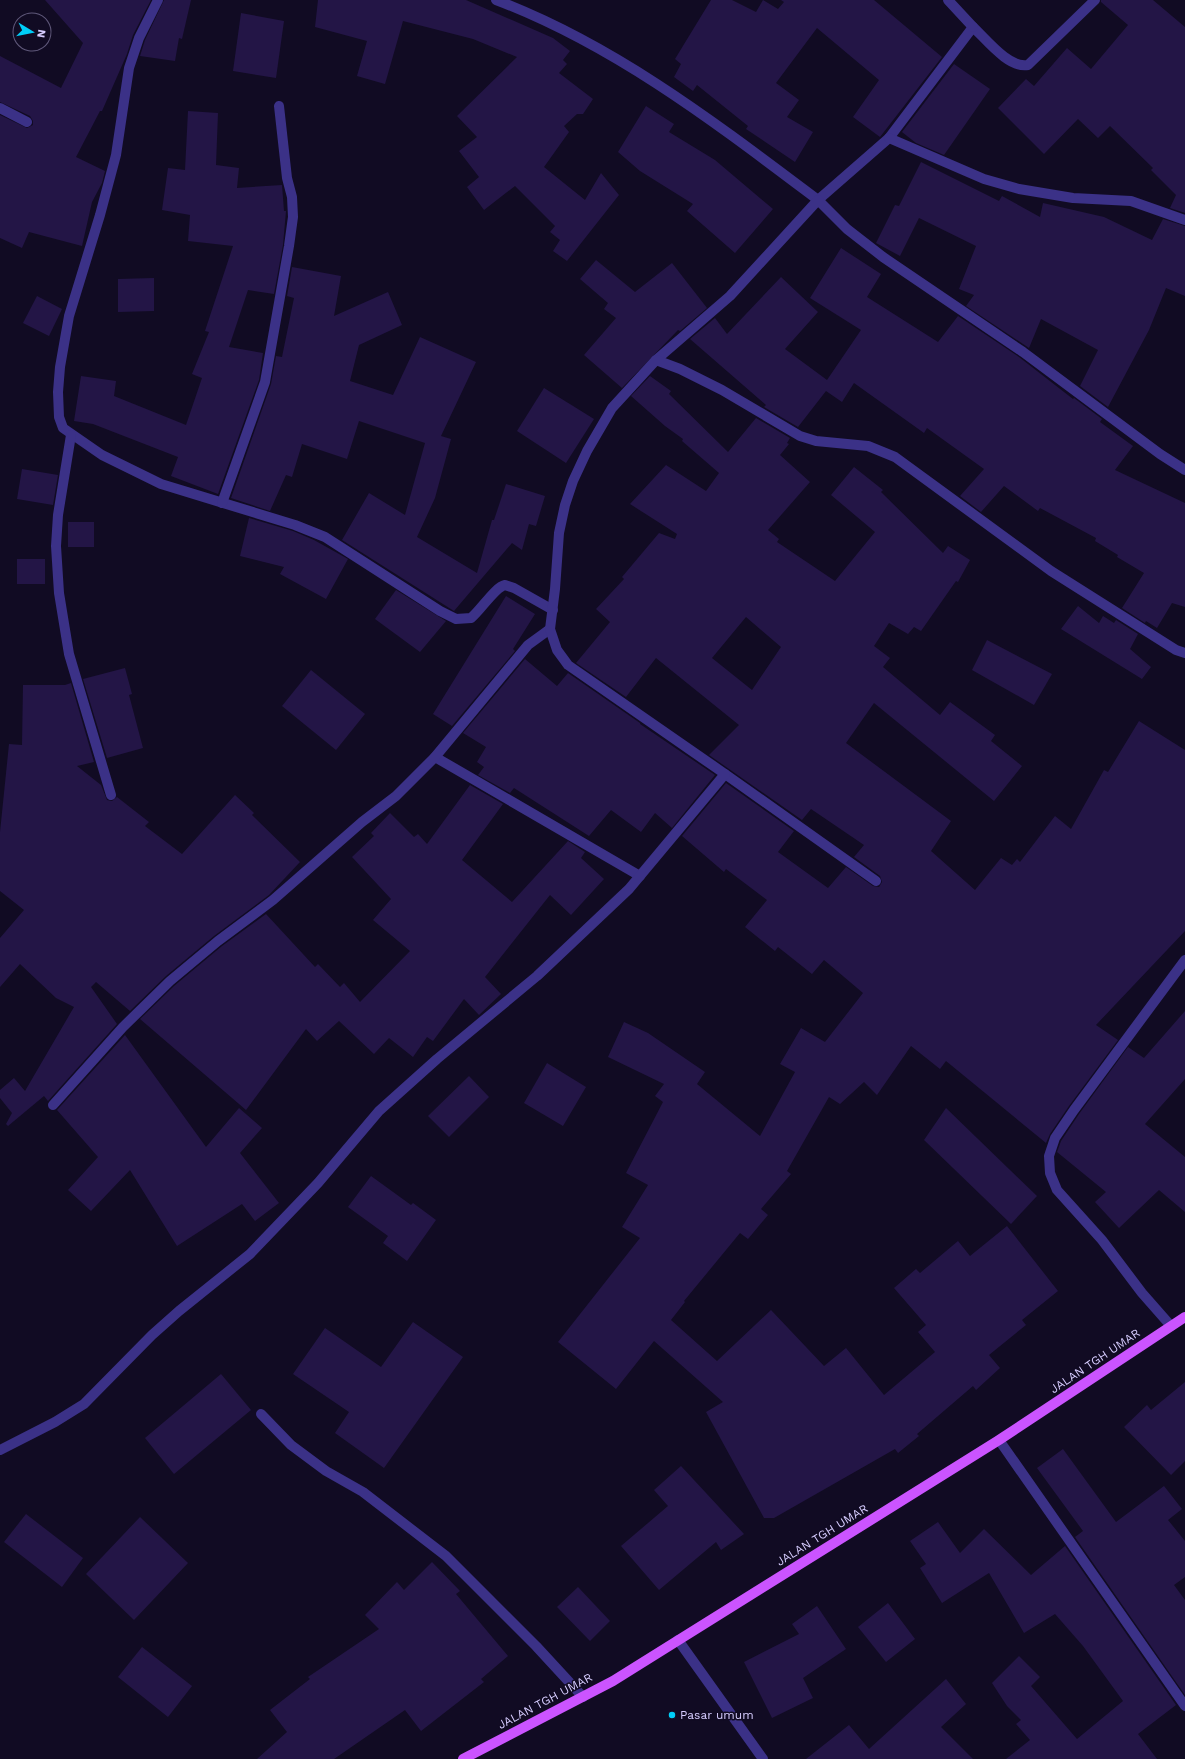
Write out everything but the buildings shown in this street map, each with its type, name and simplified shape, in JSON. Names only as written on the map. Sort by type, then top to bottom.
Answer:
[{"type":"main road","name":"JALAN TGH UMAR","points":[[463,1759],[613,1681],[999,1440],[1185,1317]]},
{"type":"street","points":[[158,0],[139,38],[129,68],[116,155],[100,215],[69,316],[60,367],[58,392],[59,417],[63,428],[71,435],[102,454],[161,484],[295,525],[325,537],[440,611],[456,619],[471,618],[488,602],[497,588],[505,585],[514,588],[553,610]]},
{"type":"street","points":[[496,0],[556,26],[613,56],[693,109],[818,200],[847,229],[883,257],[1023,352],[1160,454],[1185,470]]},
{"type":"street","points":[[948,0],[973,27],[1012,63],[1021,66],[1028,65],[1095,0]]},
{"type":"street","points":[[876,881],[568,665],[557,650],[550,629],[553,610],[559,533],[565,505],[573,481],[587,451],[612,408],[656,360],[730,296],[818,200],[889,138],[973,27]]},
{"type":"street","points":[[222,503],[266,382],[289,246],[292,197],[287,178],[279,106]]},
{"type":"street","points":[[0,108],[27,122]]},
{"type":"street","points":[[889,138],[984,179],[1019,189],[1073,198],[1131,202],[1185,220]]},
{"type":"street","points":[[656,360],[680,369],[722,390],[800,436],[816,441],[868,446],[895,457],[1051,571],[1176,650],[1185,653]]},
{"type":"street","points":[[71,435],[58,515],[56,546],[59,593],[69,654],[111,795]]},
{"type":"street","points":[[53,1104],[123,1027],[170,981],[218,941],[273,900],[362,822],[396,796],[435,757],[528,645],[550,629]]},
{"type":"street","points":[[435,757],[640,876]]},
{"type":"street","points":[[0,1450],[55,1422],[84,1404],[152,1335],[173,1316],[250,1254],[318,1183],[379,1111],[437,1059],[536,976],[630,889],[725,774]]},
{"type":"street","points":[[1171,1326],[1142,1293],[1102,1240],[1057,1190],[1050,1173],[1049,1156],[1055,1138],[1074,1110],[1185,960]]},
{"type":"street","points":[[261,1414],[291,1445],[326,1471],[363,1492],[446,1556],[536,1646],[583,1697]]},
{"type":"street","points":[[999,1440],[1185,1706]]},
{"type":"street","points":[[678,1640],[763,1759]]},
{"type":"place","name":"Pasar umum","points":[[672,1715]]}]
